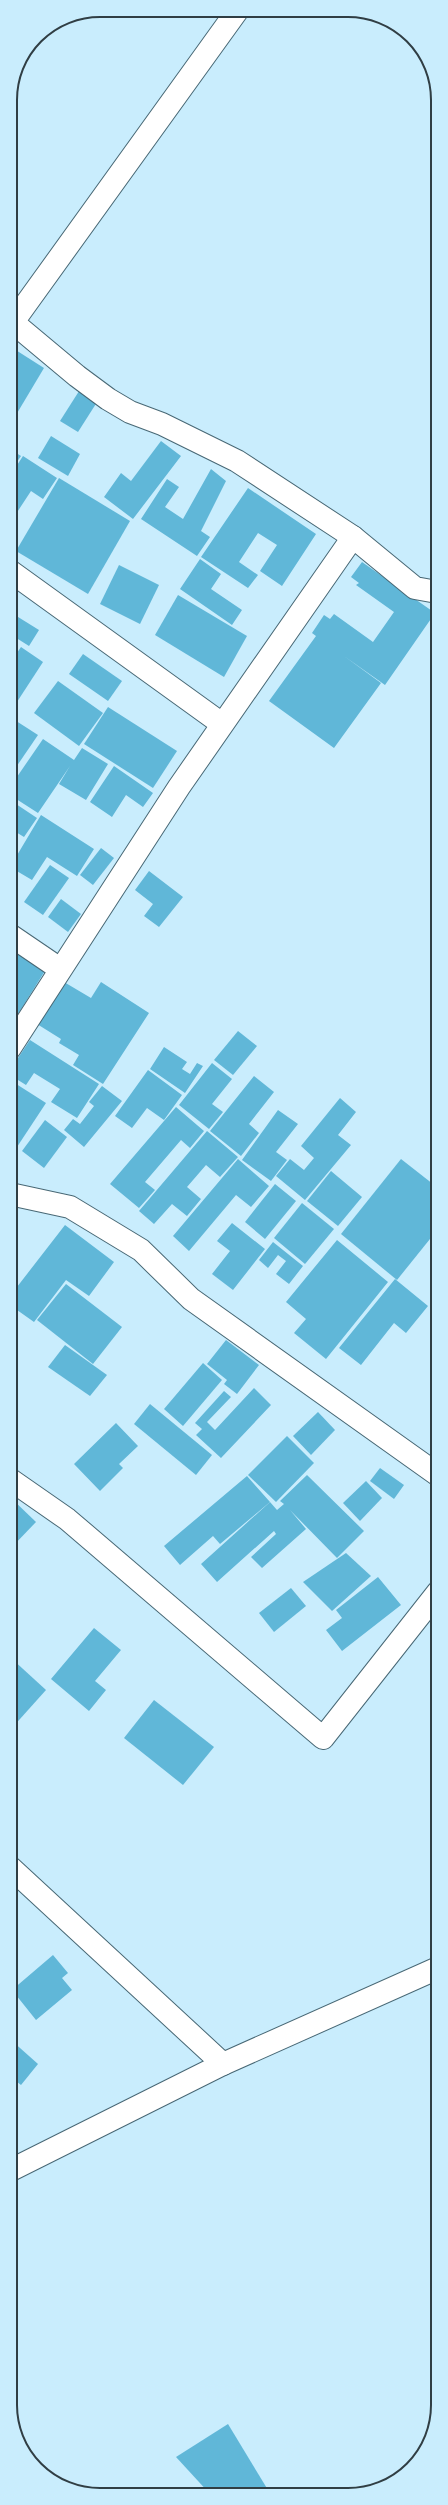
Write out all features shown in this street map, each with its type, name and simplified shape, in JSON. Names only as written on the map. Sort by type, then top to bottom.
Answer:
[{"type":"street","points":[[17,314],[233,17]]},
{"type":"street","points":[[17,325],[77,376],[108,399],[130,412],[162,424],[237,461],[353,537],[415,588],[431,591]]},
{"type":"street","points":[[17,1037],[60,969],[222,724],[353,537]]},
{"type":"street","points":[[17,576],[222,724]]},
{"type":"street","points":[[17,940],[60,969]]},
{"type":"street","points":[[17,1196],[70,1207],[141,1250],[191,1300],[431,1470]]},
{"type":"street","points":[[17,1485],[67,1520],[322,1738],[431,1601]]},
{"type":"street","points":[[17,1874],[223,2064]]},
{"type":"street","points":[[17,2167],[223,2064],[431,1971]]},
{"type":"building","points":[[17,351],[44,368],[17,413]]},
{"type":"building","points":[[81,388],[99,399],[78,432],[60,421]]},
{"type":"building","points":[[51,436],[80,454],[68,476],[38,458]]},
{"type":"building","points":[[161,441],[181,456],[133,519],[104,497],[121,473],[131,481]]},
{"type":"building","points":[[17,453],[21,456],[17,462]]},
{"type":"building","points":[[23,456],[57,478],[43,499],[31,491],[17,512],[17,465]]},
{"type":"building","points":[[211,469],[226,481],[201,531],[210,537],[197,556],[141,519],[167,479],[179,487],[165,507],[183,519]]},
{"type":"building","points":[[59,478],[130,521],[88,594],[17,552]]},
{"type":"building","points":[[248,488],[316,534],[282,586],[260,571],[277,545],[258,533],[239,562],[258,575],[248,588],[201,557]]},
{"type":"building","points":[[200,559],[221,574],[211,589],[242,610],[232,625],[180,589]]},
{"type":"building","points":[[362,562],[431,610],[431,619],[385,685],[344,656],[381,683],[334,748],[269,701],[316,636],[312,633],[324,615],[330,619],[334,614],[373,642],[394,612],[356,585],[359,583],[351,577]]},
{"type":"building","points":[[119,565],[159,585],[140,624],[100,604]]},
{"type":"building","points":[[178,595],[247,636],[224,677],[155,635]]},
{"type":"building","points":[[17,616],[39,630],[29,646],[17,638]]},
{"type":"building","points":[[21,647],[43,662],[17,702],[17,653]]},
{"type":"building","points":[[83,654],[122,681],[108,701],[69,674]]},
{"type":"building","points":[[58,681],[103,713],[79,746],[34,713]]},
{"type":"building","points":[[108,707],[177,751],[153,788],[84,744]]},
{"type":"building","points":[[17,722],[38,735],[17,766]]},
{"type":"building","points":[[43,739],[74,760],[82,748],[108,764],[86,800],[59,784],[70,766],[38,813],[17,800],[17,777]]},
{"type":"building","points":[[114,766],[153,793],[143,807],[126,795],[112,817],[90,802]]},
{"type":"building","points":[[17,805],[37,818],[24,837],[17,833]]},
{"type":"building","points":[[41,815],[94,849],[77,876],[47,857],[32,880],[17,871],[17,855]]},
{"type":"building","points":[[101,848],[114,858],[93,885],[80,875]]},
{"type":"building","points":[[50,865],[69,878],[43,915],[24,902]]},
{"type":"building","points":[[149,871],[183,897],[159,927],[144,916],[153,904],[135,890]]},
{"type":"building","points":[[61,899],[81,914],[68,932],[48,917]]},
{"type":"building","points":[[17,947],[48,966],[17,1016]]},
{"type":"building","points":[[64,982],[91,998],[101,982],[149,1013],[103,1084],[73,1065],[79,1055],[59,1043],[61,1039],[37,1024]]},
{"type":"building","points":[[238,1031],[257,1046],[233,1075],[214,1060]]},
{"type":"building","points":[[30,1040],[99,1084],[77,1118],[51,1102],[60,1089],[34,1073],[26,1085],[17,1079],[17,1060]]},
{"type":"building","points":[[164,1047],[187,1062],[182,1069],[190,1074],[197,1063],[203,1066],[185,1093],[150,1069]]},
{"type":"building","points":[[212,1063],[232,1079],[212,1104],[223,1112],[209,1129],[179,1105]]},
{"type":"building","points":[[148,1070],[182,1095],[164,1120],[147,1108],[132,1128],[115,1116]]},
{"type":"building","points":[[254,1076],[274,1092],[249,1124],[259,1133],[241,1156],[210,1131]]},
{"type":"building","points":[[17,1084],[46,1103],[17,1147]]},
{"type":"building","points":[[102,1086],[122,1101],[84,1147],[64,1130],[73,1119],[80,1124],[94,1106],[89,1102]]},
{"type":"building","points":[[340,1098],[356,1112],[338,1135],[351,1145],[305,1200],[276,1176],[290,1159],[304,1170],[314,1158],[301,1146]]},
{"type":"building","points":[[176,1107],[204,1131],[190,1148],[181,1140],[145,1182],[155,1190],[139,1208],[110,1184]]},
{"type":"building","points":[[278,1110],[298,1124],[276,1152],[287,1160],[271,1181],[242,1160]]},
{"type":"building","points":[[45,1120],[67,1137],[44,1168],[22,1151]]},
{"type":"building","points":[[207,1131],[238,1157],[220,1177],[206,1165],[187,1187],[201,1199],[187,1216],[172,1204],[154,1224],[139,1211]]},
{"type":"building","points":[[238,1159],[269,1186],[251,1207],[236,1195],[189,1251],[173,1236]]},
{"type":"building","points":[[401,1159],[431,1183],[431,1238],[397,1280],[341,1234]]},
{"type":"building","points":[[331,1171],[362,1197],[338,1226],[307,1201]]},
{"type":"building","points":[[275,1184],[296,1201],[265,1239],[245,1222]]},
{"type":"building","points":[[302,1203],[334,1229],[305,1264],[274,1238]]},
{"type":"building","points":[[232,1223],[265,1249],[233,1290],[212,1274],[230,1251],[217,1241]]},
{"type":"building","points":[[65,1225],[114,1262],[89,1296],[66,1280],[34,1322],[17,1310],[17,1287]]},
{"type":"building","points":[[337,1240],[388,1282],[326,1359],[294,1333],[306,1319],[286,1302]]},
{"type":"building","points":[[273,1242],[303,1266],[289,1284],[276,1274],[286,1261],[278,1255],[268,1268],[259,1260]]},
{"type":"building","points":[[395,1279],[428,1306],[406,1333],[394,1323],[361,1365],[339,1348]]},
{"type":"building","points":[[66,1284],[122,1327],[93,1364],[37,1320]]},
{"type":"building","points":[[226,1340],[259,1365],[237,1394],[224,1384],[227,1380],[207,1364]]},
{"type":"building","points":[[65,1345],[107,1375],[90,1396],[48,1367]]},
{"type":"building","points":[[203,1363],[222,1380],[183,1426],[164,1409]]},
{"type":"building","points":[[254,1388],[271,1405],[221,1458],[196,1435],[202,1429],[195,1423],[224,1391],[231,1397],[207,1422],[215,1430]]},
{"type":"building","points":[[150,1404],[212,1455],[196,1475],[134,1424]]},
{"type":"building","points":[[318,1412],[335,1430],[311,1455],[293,1436]]},
{"type":"building","points":[[116,1423],[138,1446],[119,1464],[123,1468],[100,1491],[74,1464]]},
{"type":"building","points":[[287,1436],[314,1463],[276,1502],[248,1475]]},
{"type":"building","points":[[380,1468],[404,1485],[394,1499],[370,1481]]},
{"type":"building","points":[[307,1475],[364,1531],[337,1558],[290,1510],[306,1529],[262,1568],[251,1557],[276,1534],[274,1531],[217,1582],[201,1564],[270,1502],[277,1510],[284,1504],[280,1501]]},
{"type":"building","points":[[247,1476],[270,1502],[220,1544],[213,1536],[180,1565],[164,1546]]},
{"type":"building","points":[[366,1481],[382,1498],[360,1521],[343,1503]]},
{"type":"building","points":[[17,1504],[36,1522],[17,1542]]},
{"type":"building","points":[[346,1553],[371,1576],[332,1611],[303,1582]]},
{"type":"building","points":[[378,1577],[401,1605],[342,1651],[326,1630],[342,1618],[336,1610]]},
{"type":"building","points":[[291,1588],[306,1606],[274,1632],[259,1613]]},
{"type":"building","points":[[94,1628],[121,1650],[95,1681],[106,1690],[89,1711],[51,1679]]},
{"type":"building","points":[[17,1663],[46,1690],[17,1722]]},
{"type":"building","points":[[154,1700],[214,1747],[183,1785],[124,1738]]},
{"type":"building","points":[[53,1955],[68,1973],[62,1978],[72,1990],[36,2020],[17,1996],[17,1986]]},
{"type":"building","points":[[17,2045],[38,2064],[21,2085],[17,2082]]},
{"type":"building","points":[[228,2424],[267,2488],[204,2488],[176,2457]]}]
